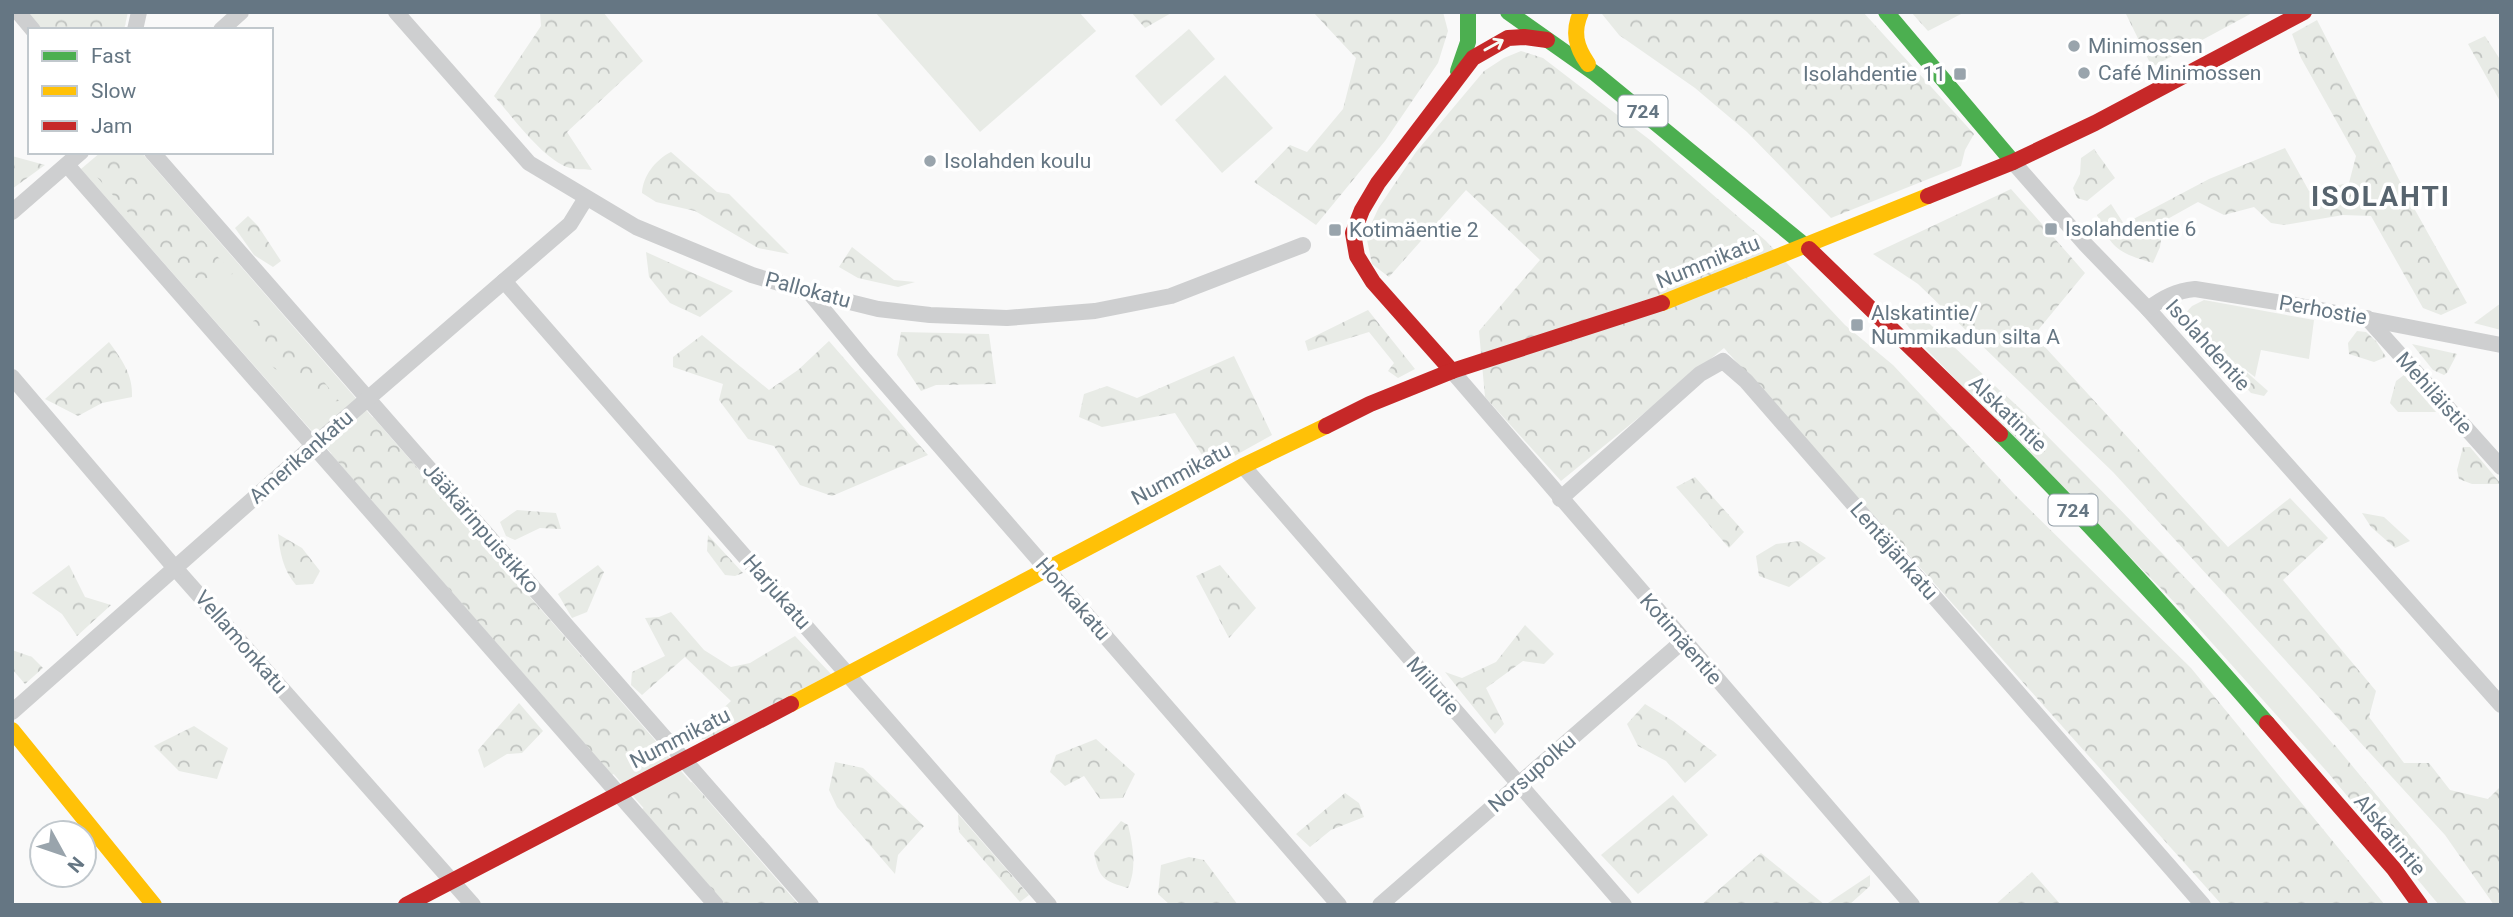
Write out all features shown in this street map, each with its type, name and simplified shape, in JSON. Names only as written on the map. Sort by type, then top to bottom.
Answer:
[{"type":"street","points":[[18,12],[31,28]]},
{"type":"street","points":[[223,28],[241,12]]},
{"type":"street","name":"Pallokatu","points":[[396,12],[529,163],[636,227],[752,275],[809,292],[878,309],[930,315],[1007,318],[1095,311],[1171,296],[1303,245]]},
{"type":"street","points":[[1450,87],[1465,57],[1469,37],[1468,12]]},
{"type":"street","name":"Alskatintie","points":[[1508,12],[1595,74],[1818,256],[2039,473],[2207,654],[2394,869],[2420,905]]},
{"type":"street","points":[[1581,12],[1574,33],[1576,47],[1595,74]]},
{"type":"street","name":"Isolahdentie","points":[[1886,12],[2086,245],[2148,309],[2501,705]]},
{"type":"street","name":"Nummikatu","points":[[406,905],[1242,466],[1370,404],[1452,371],[1658,305],[2013,162],[2304,12]]},
{"type":"street","points":[[1452,371],[1373,282],[1357,256],[1353,233],[1362,210],[1378,183],[1473,58],[1494,43],[1515,34],[1552,41]]},
{"type":"street","points":[[12,212],[79,154]]},
{"type":"street","name":"Jääkärinpuistikko","points":[[154,154],[811,905]]},
{"type":"street","points":[[67,165],[716,905]]},
{"type":"street","name":"Amerikankatu","points":[[12,712],[570,224],[586,198]]},
{"type":"street","name":"Harjukatu","points":[[505,281],[1049,905]]},
{"type":"street","name":"Perhostie","points":[[2148,309],[2179,290],[2195,289],[2367,318],[2501,345]]},
{"type":"street","name":"Honkakatu","points":[[809,292],[865,360],[1339,905]]},
{"type":"street","name":"Mehiläistie","points":[[2367,318],[2501,467]]},
{"type":"street","name":"Lentäjänkatu","points":[[1560,499],[1700,374],[1723,361],[1746,381],[2203,905]]},
{"type":"street","name":"Kotimäentie","points":[[1452,371],[1912,905]]},
{"type":"street","name":"Vellamonkatu","points":[[12,377],[175,568],[473,905]]},
{"type":"street","name":"Miilutie","points":[[1242,466],[1624,905]]},
{"type":"street","name":"Norsupolku","points":[[1380,905],[1683,641]]},
{"type":"street","points":[[12,730],[154,905]]},
{"type":"green space","points":[[27,12],[128,12],[124,28],[40,28]]},
{"type":"green space","points":[[540,12],[603,12],[643,61],[567,132],[592,170],[570,168],[549,156],[494,96],[541,26]]},
{"type":"green space","points":[[875,12],[1079,12],[1096,31],[980,132]]},
{"type":"green space","points":[[1131,12],[1173,12],[1145,28]]},
{"type":"green space","points":[[1313,12],[1443,12],[1448,31],[1438,63],[1385,141],[1316,225],[1254,182],[1290,145],[1307,152],[1343,109],[1356,58]]},
{"type":"green space","points":[[1863,12],[1974,134],[1965,150],[1961,166],[1831,218],[1747,132],[1695,88],[1619,35],[1602,14]]},
{"type":"green space","points":[[1911,12],[1965,12],[1928,31]]},
{"type":"green space","points":[[2125,12],[2254,12],[2152,67]]},
{"type":"green space","points":[[2317,20],[2410,201],[2467,303],[2441,315],[2423,308],[2371,216],[2343,215],[2284,225],[2271,223],[2254,207],[2224,215],[2198,202],[2164,221],[2160,247],[2153,263],[2118,248],[2102,226],[2097,215],[2111,204],[2124,224],[2209,179],[2285,148],[2309,191],[2349,183],[2356,156],[2301,58],[2292,34]]},
{"type":"green space","points":[[1189,29],[1215,59],[1161,106],[1135,76]]},
{"type":"green space","points":[[2485,36],[2501,61],[2501,103],[2468,44]]},
{"type":"green space","points":[[1521,51],[1543,58],[1650,140],[1766,241],[1845,325],[1893,365],[2015,495],[2191,668],[2385,905],[2222,905],[1724,348],[1561,481],[1485,397],[1479,331],[1540,260],[1466,190],[1389,277],[1372,264],[1366,235],[1379,207],[1416,152],[1484,71]]},
{"type":"green space","points":[[1225,75],[1273,128],[1222,173],[1175,120]]},
{"type":"green space","points":[[2094,149],[2115,178],[2087,201],[2077,198],[2073,188],[2080,174],[2081,158]]},
{"type":"green space","points":[[671,152],[717,192],[729,194],[789,254],[758,248],[695,211],[656,202],[642,193],[651,169]]},
{"type":"green space","points":[[99,154],[143,154],[798,905],[729,905],[81,169]]},
{"type":"green space","points":[[119,154],[127,154],[233,274],[201,279],[183,275],[97,177],[100,169]]},
{"type":"green space","points":[[12,156],[45,165],[12,189]]},
{"type":"green space","points":[[2011,189],[2085,273],[2034,335],[2228,547],[2290,498],[2328,538],[2283,580],[2376,691],[2369,717],[2404,763],[2429,763],[2450,790],[2488,799],[2501,786],[2501,905],[2494,905],[2445,835],[2113,472],[1918,284],[1873,254]]},
{"type":"green space","points":[[248,216],[258,226],[281,261],[273,267],[254,255],[235,228]]},
{"type":"green space","points":[[852,247],[894,280],[915,282],[898,287],[858,278],[839,267]]},
{"type":"green space","points":[[646,252],[733,291],[700,317],[670,303],[649,277]]},
{"type":"green space","points":[[2204,300],[2314,320],[2309,359],[2261,350],[2255,377],[2235,362],[2228,363],[2229,369],[2222,368],[2183,324],[2182,317],[2192,306]]},
{"type":"green space","points":[[2501,303],[2501,330],[2474,323]]},
{"type":"green space","points":[[1914,309],[2063,452],[2206,600],[2306,713],[2468,905],[2439,905],[2330,775],[2187,615],[1926,349],[1903,320]]},
{"type":"green space","points":[[1368,310],[1415,369],[1398,378],[1388,371],[1394,363],[1369,332],[1308,351],[1305,341]]},
{"type":"green space","points":[[271,314],[339,401],[319,403],[305,392],[297,377],[275,369],[253,345],[253,321]]},
{"type":"green space","points":[[2357,331],[2366,332],[2376,341],[2386,357],[2374,362],[2349,354],[2348,343]]},
{"type":"green space","points":[[901,332],[989,334],[996,384],[936,385],[921,391],[897,355]]},
{"type":"green space","points":[[702,335],[769,390],[798,370],[829,341],[928,455],[832,496],[800,485],[774,446],[748,439],[719,400],[723,384],[673,367],[673,357]]},
{"type":"green space","points":[[109,342],[129,374],[132,397],[102,403],[78,416],[45,399]]},
{"type":"green space","points":[[2412,344],[2457,354],[2444,375],[2433,370]]},
{"type":"green space","points":[[1234,356],[1272,435],[1211,469],[1175,413],[1102,427],[1079,417],[1084,394],[1107,386],[1137,398]]},
{"type":"green space","points":[[2235,362],[2268,391],[2264,396],[2251,393],[2229,369],[2227,363]]},
{"type":"green space","points":[[2404,375],[2436,412],[2398,412],[2390,403],[2396,381]]},
{"type":"green space","points":[[2000,390],[2205,599],[2187,615],[1990,412]]},
{"type":"green space","points":[[373,417],[661,747],[612,775],[331,454]]},
{"type":"green space","points":[[2463,447],[2470,447],[2501,484],[2472,484],[2459,479],[2457,470]]},
{"type":"green space","points":[[1695,477],[1744,532],[1729,548],[1676,487]]},
{"type":"green space","points":[[517,510],[556,513],[561,529],[540,528],[515,540],[506,536],[500,522]]},
{"type":"green space","points":[[2362,513],[2384,517],[2410,541],[2395,548],[2371,527]]},
{"type":"green space","points":[[278,534],[302,548],[320,571],[313,584],[296,585],[283,561]]},
{"type":"green space","points":[[708,535],[743,573],[725,575],[707,551]]},
{"type":"green space","points":[[1800,541],[1826,558],[1789,587],[1759,576],[1756,556],[1776,544]]},
{"type":"green space","points":[[69,565],[85,597],[111,605],[77,636],[62,614],[32,593]]},
{"type":"green space","points":[[598,565],[604,572],[587,612],[572,618],[558,594]]},
{"type":"green space","points":[[1220,565],[1256,608],[1229,638],[1196,576]]},
{"type":"green space","points":[[671,612],[704,650],[731,667],[750,663],[795,636],[831,674],[707,739],[689,740],[731,701],[685,657],[642,695],[631,685],[632,672],[665,656],[645,618],[659,617]]},
{"type":"green space","points":[[1525,625],[1554,654],[1544,664],[1523,661],[1486,688],[1504,724],[1495,734],[1445,672],[1462,678],[1496,662]]},
{"type":"green space","points":[[12,650],[32,657],[43,668],[25,684],[12,669]]},
{"type":"green space","points":[[519,703],[543,731],[522,753],[507,754],[484,768],[478,750]]},
{"type":"green space","points":[[1645,704],[1673,721],[1717,755],[1685,783],[1666,761],[1638,746],[1627,724]]},
{"type":"green space","points":[[194,726],[228,748],[217,779],[179,771],[154,746]]},
{"type":"green space","points":[[1096,739],[1135,774],[1123,798],[1100,799],[1084,776],[1065,786],[1050,772],[1056,755]]},
{"type":"green space","points":[[2334,744],[2408,833],[2393,851],[2330,775]]},
{"type":"green space","points":[[835,762],[863,768],[924,826],[898,855],[895,874],[837,807],[829,790]]},
{"type":"green space","points":[[692,782],[799,905],[726,905],[642,809]]},
{"type":"green space","points":[[1345,793],[1359,803],[1364,817],[1331,830],[1310,847],[1296,834]]},
{"type":"green space","points":[[1673,795],[1708,835],[1638,894],[1601,855]]},
{"type":"green space","points":[[958,814],[1029,895],[1020,902],[959,832]]},
{"type":"green space","points":[[1121,821],[1128,825],[1133,849],[1128,888],[1104,878],[1094,853]]},
{"type":"green space","points":[[1761,853],[1825,905],[1701,905]]},
{"type":"green space","points":[[1189,857],[1204,860],[1238,905],[1170,905],[1158,894],[1161,865]]},
{"type":"green space","points":[[2032,872],[2061,905],[1995,905]]},
{"type":"green space","points":[[1870,875],[1870,886],[1849,905],[1825,905]]},
{"type":"traffic: fast","points":[[1458,71],[1468,42],[1468,12]]},
{"type":"traffic: fast","points":[[1508,12],[1596,74],[1809,249]]},
{"type":"traffic: fast","points":[[1886,12],[2013,162]]},
{"type":"traffic: fast","points":[[2000,434],[2136,576],[2267,723]]},
{"type":"traffic: slow","points":[[1581,12],[1577,39],[1588,64]]},
{"type":"traffic: slow","points":[[1662,303],[1928,196]]},
{"type":"traffic: slow","points":[[791,704],[1243,466],[1326,426]]},
{"type":"traffic: slow","points":[[12,730],[154,905]]},
{"type":"traffic: jam","points":[[1928,196],[2013,162],[2095,123],[2304,12]]},
{"type":"traffic: jam","points":[[1452,371],[1373,282],[1357,256],[1353,233],[1362,210],[1378,183],[1473,58],[1508,38],[1547,40]]},
{"type":"traffic: jam","points":[[1809,249],[2000,434]]},
{"type":"traffic: jam","points":[[1326,426],[1370,404],[1452,371],[1662,303]]},
{"type":"traffic: jam","points":[[406,905],[791,704]]},
{"type":"traffic: jam","points":[[2267,723],[2394,869],[2420,905]]},
{"type":"place","name":"Minimossen","points":[[2074,46]]},
{"type":"place","name":"Café Minimossen","points":[[2084,73]]},
{"type":"place","name":"Isolahdentie 11","points":[[1960,74]]},
{"type":"place","name":"Isolahden koulu","points":[[930,161]]},
{"type":"place","name":"Isolahdentie 6","points":[[2051,229]]},
{"type":"place","name":"Kotimäentie 2","points":[[1335,230]]},
{"type":"place","name":"Alskatintie/ Nummikadun silta A","points":[[1857,325]]},
{"type":"district","name":"ISOLAHTI","points":[[2381,196]]}]
